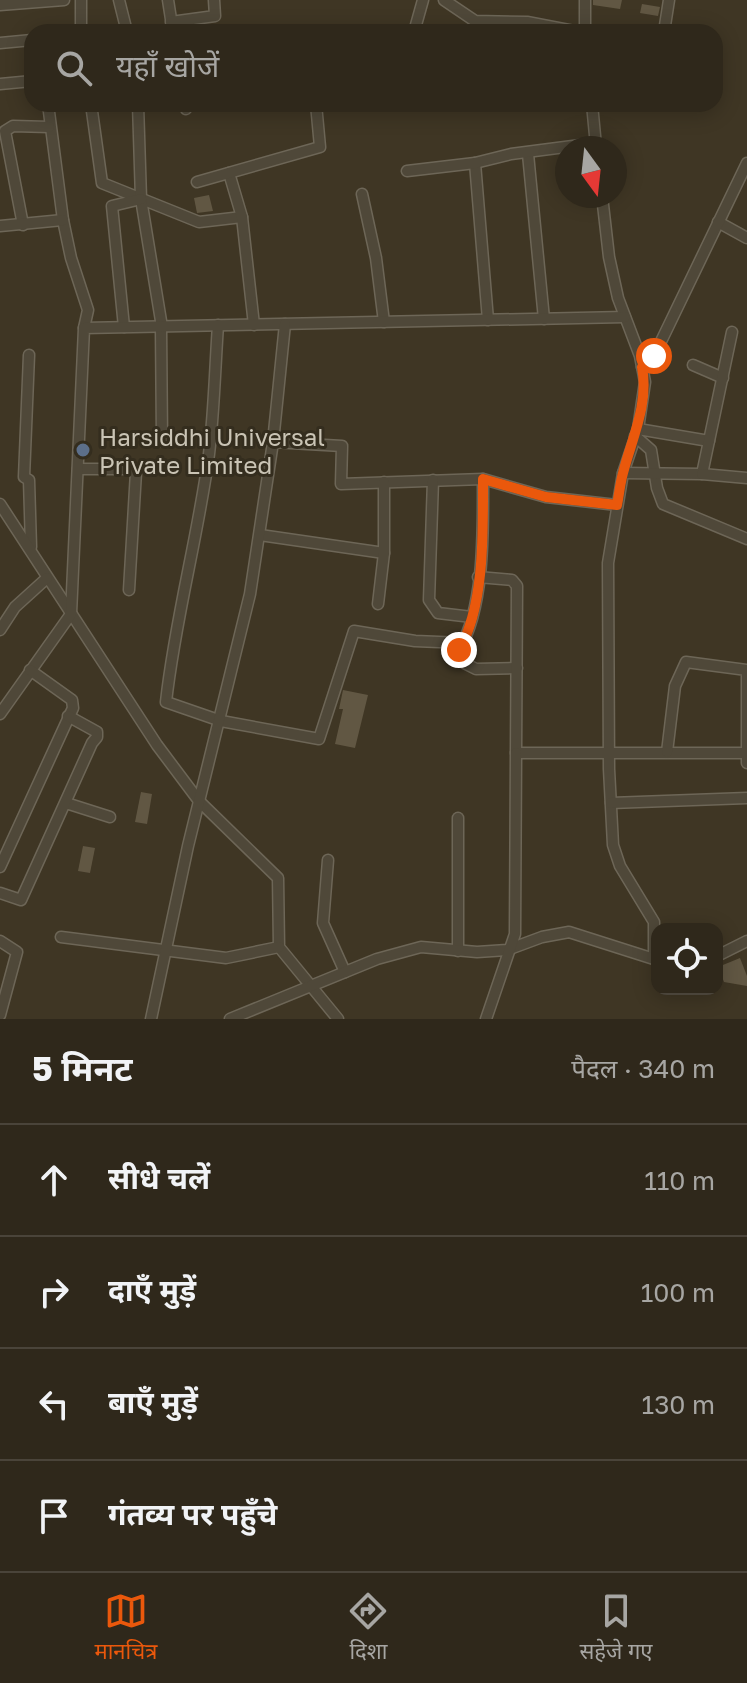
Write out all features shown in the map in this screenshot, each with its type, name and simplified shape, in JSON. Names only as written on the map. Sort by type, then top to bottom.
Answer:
[{"type":"street","points":[[0,5],[64,0]]},
{"type":"street","points":[[81,0],[81,24]]},
{"type":"street","points":[[119,0],[125,24]]},
{"type":"street","points":[[168,0],[172,24]]},
{"type":"street","points":[[184,24],[215,16],[214,0]]},
{"type":"street","points":[[416,24],[423,0]]},
{"type":"street","points":[[444,0],[475,21],[538,24]]},
{"type":"street","points":[[583,24],[585,0]]},
{"type":"street","points":[[665,24],[669,0]]},
{"type":"street","points":[[0,43],[24,41]]},
{"type":"street","points":[[0,84],[24,82]]},
{"type":"street","points":[[0,714],[71,614],[84,328],[88,310],[71,258],[63,220],[48,112]]},
{"type":"street","points":[[92,112],[102,183],[199,222],[242,217]]},
{"type":"street","points":[[138,112],[141,199],[162,327],[162,441]]},
{"type":"street","points":[[197,182],[320,147],[317,112]]},
{"type":"street","points":[[593,112],[595,136]]},
{"type":"street","points":[[23,225],[5,131],[13,126],[49,127]]},
{"type":"street","points":[[407,171],[475,163],[511,154],[555,150]]},
{"type":"street","points":[[528,154],[544,319]]},
{"type":"street","points":[[475,163],[488,320]]},
{"type":"street","points":[[642,367],[654,356],[747,163]]},
{"type":"street","points":[[229,173],[242,217],[254,325]]},
{"type":"street","points":[[362,194],[376,258],[384,322]]},
{"type":"street","points":[[124,327],[112,206],[141,199]]},
{"type":"street","points":[[603,208],[609,257],[645,382],[637,433],[623,473],[608,563],[608,752],[613,845],[620,866],[654,923]]},
{"type":"street","points":[[0,226],[63,220]]},
{"type":"street","points":[[718,222],[747,238]]},
{"type":"street","points":[[84,328],[625,317]]},
{"type":"street","points":[[151,1019],[199,801],[250,594],[273,442],[285,324]]},
{"type":"street","points":[[218,325],[209,454],[170,662],[166,702],[219,720],[319,739],[354,631],[415,641],[463,643]]},
{"type":"street","points":[[702,474],[732,332]]},
{"type":"street","points":[[29,355],[24,477],[29,480],[31,549]]},
{"type":"street","points":[[693,365],[723,378]]},
{"type":"street","points":[[637,433],[709,441]]},
{"type":"street","points":[[637,433],[651,450],[663,504],[747,539]]},
{"type":"street","points":[[273,442],[342,446],[341,484],[483,479],[546,497],[617,505]]},
{"type":"street","points":[[78,469],[129,469],[136,472],[129,590]]},
{"type":"street","points":[[623,473],[747,478]]},
{"type":"street","points":[[483,479],[483,562],[470,632],[459,650],[464,663],[476,669],[517,668]]},
{"type":"street","points":[[433,480],[429,600],[438,613],[472,617]]},
{"type":"street","points":[[378,604],[384,553],[384,482]]},
{"type":"street","points":[[0,504],[157,745],[199,801],[278,878],[279,947],[338,1019]]},
{"type":"street","points":[[260,535],[384,553]]},
{"type":"street","points":[[478,577],[512,580],[517,586],[515,934],[507,950],[486,1019]]},
{"type":"street","points":[[0,630],[15,607],[47,578]]},
{"type":"street","points":[[516,753],[667,752],[746,758],[747,670],[686,662],[675,686],[667,752]]},
{"type":"street","points":[[0,867],[73,708],[72,700],[30,670]]},
{"type":"street","points":[[0,893],[21,900],[97,737],[97,732],[68,716]]},
{"type":"street","points":[[611,803],[747,798]]},
{"type":"street","points":[[66,803],[110,817]]},
{"type":"street","points":[[458,818],[458,951]]},
{"type":"street","points":[[328,860],[323,923],[345,972]]},
{"type":"street","points":[[230,1019],[377,959],[421,947],[458,951],[507,950],[542,937],[569,932],[651,958]]},
{"type":"street","points":[[61,937],[226,958],[279,947]]},
{"type":"street","points":[[0,941],[17,952],[0,1015]]},
{"type":"street","points":[[723,953],[747,941]]},
{"type":"building","points":[[593,0],[622,0],[620,9],[593,5]]},
{"type":"building","points":[[642,4],[660,7],[658,16],[640,13]]},
{"type":"building","points":[[209,195],[213,211],[197,213],[194,198]]},
{"type":"building","points":[[343,690],[368,695],[355,748],[335,744],[343,709],[339,709]]},
{"type":"building","points":[[141,792],[152,794],[147,824],[135,822]]},
{"type":"building","points":[[83,846],[95,848],[90,873],[78,871]]},
{"type":"building","points":[[740,958],[747,976],[747,986],[724,982],[723,965]]},
{"type":"place","name":"Harsiddhi Universal Private Limited","points":[[83,450]]},
{"type":"route","points":[[459,650],[470,632],[483,562],[483,479],[546,497],[617,505],[623,473],[638,429],[645,382],[642,367],[654,356]]}]
